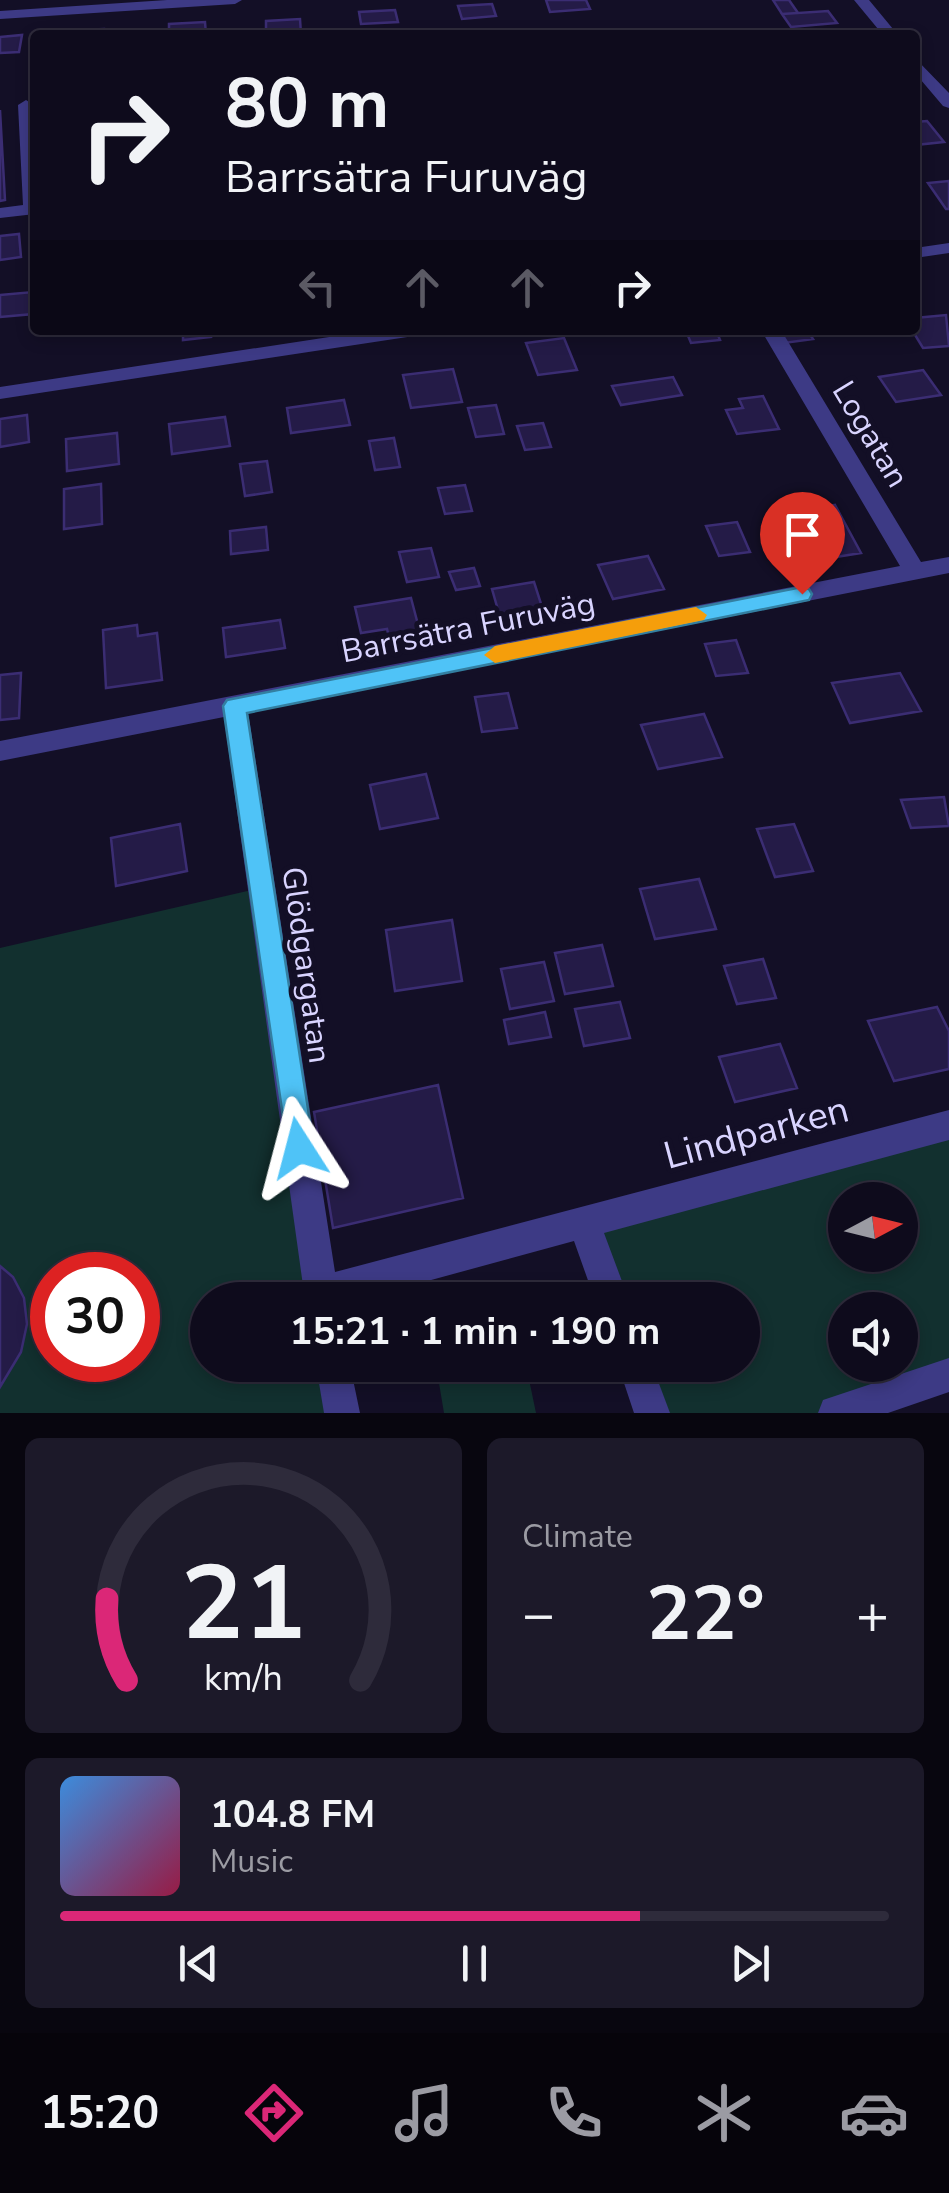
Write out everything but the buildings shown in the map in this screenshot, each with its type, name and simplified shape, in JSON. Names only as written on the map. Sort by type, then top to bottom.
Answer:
[{"type":"street","points":[[0,15],[236,0]]},
{"type":"street","points":[[860,0],[887,30]]},
{"type":"street","points":[[920,68],[946,95]]},
{"type":"street","points":[[920,94],[946,95]]},
{"type":"street","points":[[26,105],[30,164]]},
{"type":"street","points":[[0,214],[30,209]]},
{"type":"street","points":[[920,252],[949,248]]},
{"type":"street","points":[[0,393],[381,335]]},
{"type":"street","name":"Logatan","points":[[774,335],[915,572]]},
{"type":"street","name":"Barrsätra Furuväg","points":[[0,751],[949,565]]},
{"type":"street","name":"Glödgargatan","points":[[235,706],[320,1282]]},
{"type":"street","name":"Lindparken","points":[[374,1282],[949,1124]]},
{"type":"street","points":[[584,1222],[606,1282]]},
{"type":"street","points":[[836,1413],[949,1375]]},
{"type":"street","points":[[337,1382],[342,1413]]},
{"type":"street","points":[[641,1382],[652,1413]]},
{"type":"green space","points":[[260,888],[319,1282],[190,1282],[190,1382],[336,1382],[342,1413],[0,1413],[0,948]]},
{"type":"green space","points":[[949,1132],[949,1375],[836,1413],[652,1413],[641,1382],[760,1382],[760,1282],[605,1282],[584,1223]]},
{"type":"green space","points":[[439,1382],[530,1382],[536,1413],[444,1413]]},
{"type":"slow traffic","points":[[495,655],[696,615]]},
{"type":"route","points":[[299,1148],[235,706],[802,594]]}]
